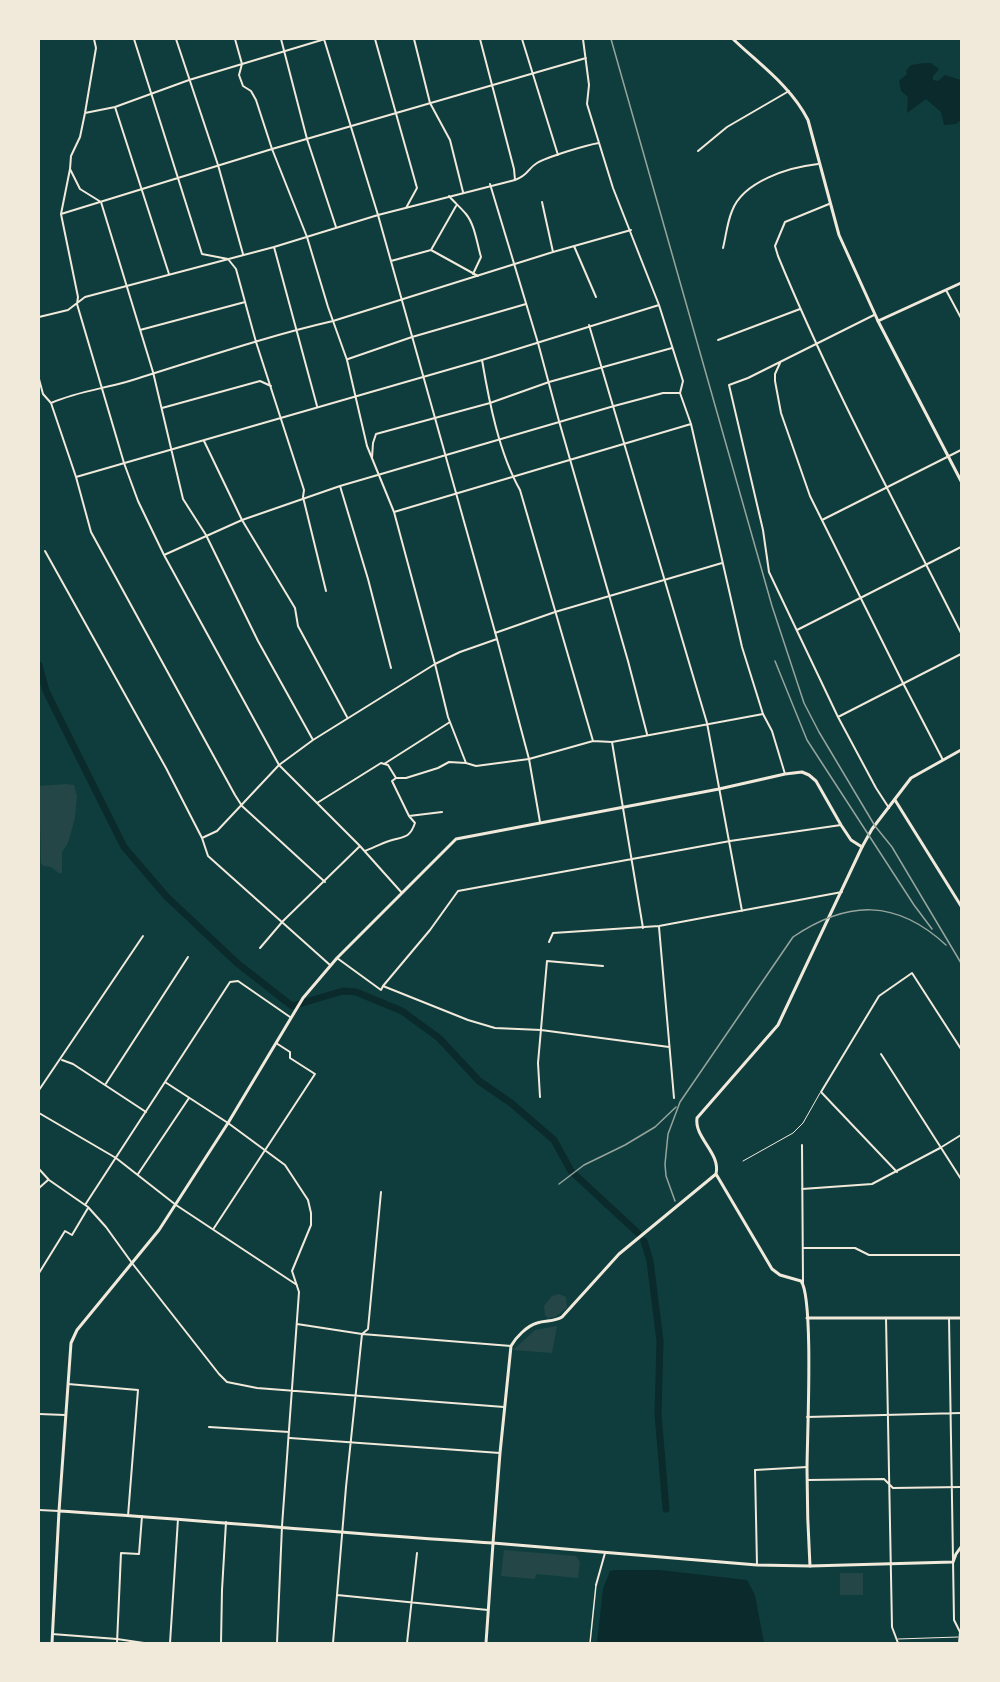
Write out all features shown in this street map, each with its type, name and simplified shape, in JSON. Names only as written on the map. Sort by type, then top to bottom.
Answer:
[{"type":"main road","points":[[733,39],[789,91],[801,106],[808,120],[839,235],[875,315],[961,481]]},
{"type":"main road","points":[[878,321],[961,283]]},
{"type":"main road","points":[[810,1566],[807,1480],[807,1318],[803,1284],[801,1281],[780,1275],[772,1269],[716,1174],[715,1161],[698,1128],[698,1118],[778,1025],[872,829],[911,778],[961,750]]},
{"type":"main road","points":[[52,1643],[70,1343],[176,1205],[303,998],[330,965],[456,838],[802,772],[816,781],[851,840],[862,847]]},
{"type":"main road","points":[[895,800],[961,906]]},
{"type":"main road","points":[[486,1643],[500,1453],[511,1346],[535,1323],[551,1322],[562,1317],[619,1254],[716,1174]]},
{"type":"main road","points":[[807,1318],[961,1318]]},
{"type":"main road","points":[[59,1511],[282,1526],[757,1565],[890,1565],[953,1562],[961,1547]]},
{"type":"street","points":[[94,39],[96,48],[85,113],[80,137],[71,156],[61,214],[78,297],[77,304],[124,463],[138,501],[164,555],[279,765],[365,851],[402,892]]},
{"type":"street","points":[[134,39],[202,254],[228,259],[236,269],[256,342],[304,490],[303,498],[326,591]]},
{"type":"street","points":[[176,39],[218,165],[243,255]]},
{"type":"street","points":[[235,39],[242,64],[239,75],[243,86],[256,100],[272,149],[307,237],[347,360],[366,446],[394,512],[450,722],[466,763]]},
{"type":"street","points":[[281,39],[307,139],[336,227]]},
{"type":"street","points":[[85,113],[115,107],[189,80],[324,39],[378,215],[497,639],[529,759],[540,822]]},
{"type":"street","points":[[375,39],[417,188],[406,208]]},
{"type":"street","points":[[414,39],[430,102],[450,140],[463,192]]},
{"type":"street","points":[[480,39],[515,180]]},
{"type":"street","points":[[522,39],[558,155]]},
{"type":"street","points":[[583,39],[589,85],[587,104],[613,188],[659,305],[683,381],[680,393],[692,424],[742,647],[785,774]]},
{"type":"street","points":[[61,214],[430,102],[586,58]]},
{"type":"street","points":[[699,151],[728,127],[789,91]]},
{"type":"street","points":[[115,107],[169,274]]},
{"type":"street","points":[[39,317],[68,310],[85,297],[274,248],[336,227],[490,184],[515,180],[524,177],[535,164],[589,144],[599,143]]},
{"type":"street","points":[[723,248],[732,211],[737,202],[758,183],[778,173],[818,164]]},
{"type":"street","points":[[70,169],[80,189],[101,202],[153,372],[183,500],[206,535],[258,641],[313,740]]},
{"type":"street","points":[[490,184],[538,343],[647,734]]},
{"type":"street","points":[[449,196],[467,215],[472,224],[481,258],[473,274]]},
{"type":"street","points":[[542,202],[553,252]]},
{"type":"street","points":[[829,204],[785,222],[775,246],[815,344],[885,487],[961,633]]},
{"type":"street","points":[[391,261],[431,250],[456,206]]},
{"type":"street","points":[[51,403],[68,396],[125,382],[298,329],[333,321],[631,230]]},
{"type":"street","points":[[574,246],[597,297]]},
{"type":"street","points":[[274,248],[298,329],[317,406]]},
{"type":"street","points":[[431,250],[478,276]]},
{"type":"street","points":[[946,290],[961,318]]},
{"type":"street","points":[[140,330],[245,302]]},
{"type":"street","points":[[347,360],[412,337],[526,304]]},
{"type":"street","points":[[76,477],[482,360],[659,305]]},
{"type":"street","points":[[718,340],[800,309]]},
{"type":"street","points":[[875,315],[782,362],[729,385],[763,530],[769,572],[838,717],[889,808]]},
{"type":"street","points":[[589,326],[707,723],[742,911]]},
{"type":"street","points":[[372,458],[376,434],[490,403],[549,382],[672,348]]},
{"type":"street","points":[[482,360],[490,403],[512,476],[520,490],[593,741]]},
{"type":"street","points":[[782,362],[774,374],[781,414],[810,496],[943,760]]},
{"type":"street","points":[[39,379],[51,403],[76,477],[91,532],[242,806],[325,882]]},
{"type":"street","points":[[162,408],[260,381],[270,386]]},
{"type":"street","points":[[164,555],[242,520],[378,474],[614,406],[663,393],[680,393]]},
{"type":"street","points":[[394,512],[692,424]]},
{"type":"street","points":[[204,441],[242,520],[295,608],[298,626],[347,718]]},
{"type":"street","points":[[822,520],[961,450]]},
{"type":"street","points":[[340,486],[368,579],[391,668]]},
{"type":"street","points":[[797,630],[961,548]]},
{"type":"street","points":[[45,551],[72,603],[136,713],[202,838],[208,856],[330,965]]},
{"type":"street","points":[[495,633],[555,612],[723,562]]},
{"type":"street","points":[[202,838],[217,831],[279,765],[313,740],[435,664],[497,639]]},
{"type":"street","points":[[838,717],[961,654]]},
{"type":"street","points":[[365,851],[404,838],[412,832],[415,823],[409,816],[392,781],[396,778],[406,778],[449,762],[476,766],[529,759],[593,741],[612,742],[763,714]]},
{"type":"street","points":[[317,803],[450,722]]},
{"type":"street","points":[[612,742],[643,928]]},
{"type":"street","points":[[384,764],[388,765],[396,778]]},
{"type":"street","points":[[409,816],[442,812]]},
{"type":"street","points":[[337,958],[381,990],[430,930],[458,891],[633,858],[841,825]]},
{"type":"street","points":[[260,948],[283,921],[360,846]]},
{"type":"street","points":[[549,942],[553,933],[659,926],[842,892]]},
{"type":"street","points":[[659,926],[674,1098]]},
{"type":"street","points":[[39,1090],[143,936]]},
{"type":"street","points":[[105,1085],[188,957]]},
{"type":"street","points":[[540,1097],[538,1063],[547,961],[603,966]]},
{"type":"street","points":[[897,1172],[821,1092],[879,996],[912,973],[961,1049]]},
{"type":"street","points":[[39,1273],[65,1231],[72,1235],[116,1158],[230,982],[238,981],[290,1017]]},
{"type":"street","points":[[383,986],[468,1020],[495,1028],[542,1030],[669,1047]]},
{"type":"street","points":[[214,1228],[315,1074],[290,1058],[290,1052],[276,1043]]},
{"type":"street","points":[[881,1054],[961,1179]]},
{"type":"street","points":[[61,1060],[73,1064],[146,1112]]},
{"type":"street","points":[[165,1082],[228,1123],[285,1165],[311,1208],[311,1226],[292,1271],[299,1292],[282,1526],[277,1643]]},
{"type":"street","points":[[138,1174],[189,1098]]},
{"type":"street","points":[[39,1113],[116,1158],[176,1205],[297,1285]]},
{"type":"street","points":[[802,1189],[872,1184],[961,1135]]},
{"type":"street","points":[[802,1144],[803,1284]]},
{"type":"street","points":[[39,1169],[49,1180],[87,1206],[106,1227],[227,1382],[243,1387],[504,1407]]},
{"type":"street","points":[[39,1188],[49,1180]]},
{"type":"street","points":[[333,1643],[355,1395],[362,1334],[368,1329],[381,1192]]},
{"type":"street","points":[[802,1248],[855,1248],[869,1255],[961,1255]]},
{"type":"street","points":[[886,1318],[886,1415],[892,1627],[898,1641]]},
{"type":"street","points":[[949,1318],[954,1620],[961,1632],[958,1637],[959,1643]]},
{"type":"street","points":[[297,1324],[362,1334],[511,1346]]},
{"type":"street","points":[[68,1384],[138,1390],[128,1516]]},
{"type":"street","points":[[807,1417],[961,1413]]},
{"type":"street","points":[[39,1414],[65,1415]]},
{"type":"street","points":[[209,1427],[289,1432]]},
{"type":"street","points":[[289,1438],[500,1453]]},
{"type":"street","points":[[757,1565],[755,1470],[807,1467]]},
{"type":"street","points":[[807,1480],[884,1479],[893,1488],[961,1487]]},
{"type":"street","points":[[39,1510],[59,1511]]},
{"type":"street","points":[[117,1643],[121,1553],[139,1554],[142,1516]]},
{"type":"street","points":[[170,1643],[178,1519]]},
{"type":"street","points":[[221,1643],[226,1522]]},
{"type":"street","points":[[590,1643],[596,1585],[605,1552]]},
{"type":"street","points":[[407,1643],[417,1553]]},
{"type":"street","points":[[337,1595],[488,1610]]},
{"type":"street","points":[[52,1634],[144,1643]]},
{"type":"lane","points":[[743,1161],[793,1133],[803,1124],[821,1092]]},
{"type":"lane","points":[[898,1641],[958,1637]]},
{"type":"shaded area","points":[[931,63],[939,69],[933,76],[933,80],[938,81],[945,75],[961,80],[961,120],[956,124],[944,125],[941,112],[926,99],[907,113],[908,97],[901,91],[899,81],[907,74],[906,71],[911,65]]},
{"type":"shaded area","points":[[74,785],[77,796],[75,818],[68,843],[62,852],[62,872],[60,874],[41,863],[39,786]]},
{"type":"shaded area","points":[[559,1294],[566,1297],[567,1308],[555,1317],[548,1318],[545,1315],[544,1306],[552,1296]]},
{"type":"shaded area","points":[[557,1326],[552,1353],[513,1350],[535,1330]]},
{"type":"shaded area","points":[[504,1550],[576,1556],[580,1562],[578,1578],[536,1574],[535,1579],[501,1576]]},
{"type":"shaded area","points":[[659,1570],[747,1580],[755,1595],[764,1643],[597,1643],[603,1589],[610,1571]]},
{"type":"shaded area","points":[[840,1573],[863,1573],[863,1595],[840,1595]]},
{"type":"waterway","points":[[39,665],[46,691],[124,847],[166,896],[237,963],[292,1006],[343,991],[356,992],[402,1011],[439,1038],[479,1081],[511,1103],[554,1140],[571,1171],[638,1233]]},
{"type":"waterway","points":[[644,1241],[650,1261],[660,1341],[658,1414],[666,1509]]},
{"type":"railway","points":[[611,39],[772,606],[804,703],[875,826],[892,847],[961,963]]},
{"type":"railway","points":[[775,661],[807,740],[932,929]]},
{"type":"railway","points":[[675,1201],[666,1176],[665,1164],[668,1134],[680,1102],[793,937],[833,916],[852,911],[871,910],[890,912],[909,919],[946,945]]},
{"type":"railway","points":[[559,1184],[584,1165],[655,1127],[676,1107]]}]
